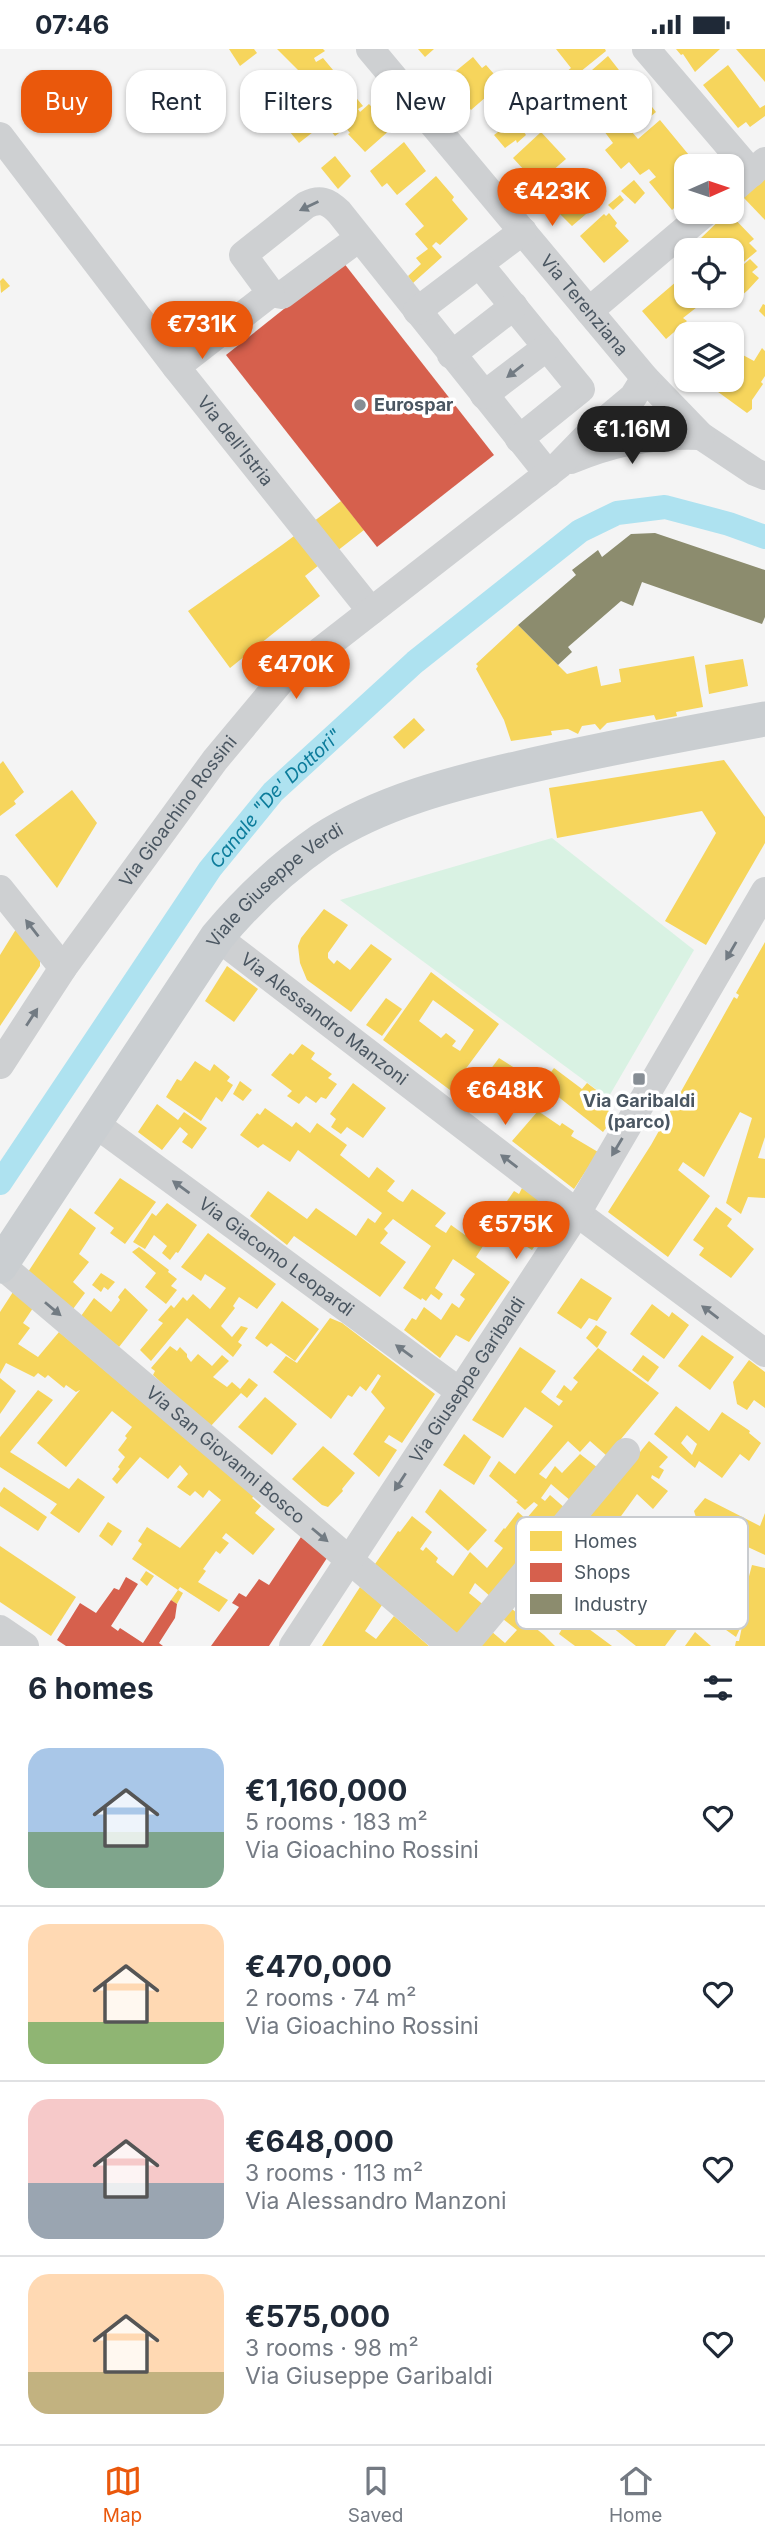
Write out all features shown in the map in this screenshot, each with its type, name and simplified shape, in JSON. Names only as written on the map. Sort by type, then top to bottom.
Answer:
[{"type":"main road","name":"Viale Giuseppe Verdi","points":[[0,1265],[217,937],[240,910],[268,884],[323,840],[381,810],[455,783],[604,749],[710,729],[761,730]]},
{"type":"street","name":"Via Terenziana","points":[[370,49],[645,378],[701,436],[765,476]]},
{"type":"street","points":[[646,49],[749,175]]},
{"type":"street","name":"Via dell'Istria","points":[[0,136],[176,367],[371,611]]},
{"type":"street","points":[[359,237],[282,295],[271,293],[243,255],[306,205],[315,201],[330,203],[359,237],[519,439],[553,470]]},
{"type":"street","points":[[589,311],[692,224]]},
{"type":"street","points":[[417,311],[523,231]]},
{"type":"street","points":[[479,264],[581,389],[519,439]]},
{"type":"street","points":[[176,367],[271,293]]},
{"type":"street","points":[[452,355],[514,306]]},
{"type":"street","points":[[484,395],[547,347]]},
{"type":"street","name":"Via Gioachino Rossini","points":[[0,1065],[63,968],[215,760],[280,682],[553,470],[590,433],[633,397],[645,378]]},
{"type":"street","name":"Via Gioachino Rossini","points":[[553,470],[600,448],[653,436],[701,436]]},
{"type":"street","points":[[0,888],[63,968]]},
{"type":"street","name":"Via Giuseppe Garibaldi","points":[[293,1646],[577,1213],[765,891]]},
{"type":"street","name":"Via Alessandro Manzoni","points":[[217,937],[577,1213],[765,1353]]},
{"type":"street","name":"Via Giacomo Leopardi","points":[[94,1123],[459,1391]]},
{"type":"street","name":"Via San Giovanni Bosco","points":[[0,1265],[451,1646]]},
{"type":"street","points":[[572,1517],[626,1452]]},
{"type":"street","points":[[464,1646],[516,1584]]},
{"type":"street","points":[[0,1629],[25,1646]]},
{"type":"green space","points":[[552,838],[694,950],[608,1098],[340,900]]},
{"type":"building: Homes","points":[[229,49],[254,49],[257,53],[240,66]]},
{"type":"building: Homes","points":[[277,49],[323,49],[325,51],[314,58],[316,62],[323,58],[333,70],[298,70]]},
{"type":"building: Homes","points":[[418,49],[434,49],[425,57]]},
{"type":"building: Homes","points":[[556,49],[605,49],[606,51],[582,70],[569,70],[571,68]]},
{"type":"building: Homes","points":[[676,49],[720,49],[695,72],[683,54]]},
{"type":"building: Homes","points":[[736,49],[765,49],[765,82]]},
{"type":"building: Homes","points":[[608,56],[619,70],[592,70]]},
{"type":"building: Homes","points":[[473,57],[482,68],[486,65],[490,70],[484,70],[484,99],[471,110],[470,70],[457,70]]},
{"type":"building: Homes","points":[[728,65],[760,108],[765,105],[765,116],[750,127],[746,122],[738,128],[703,85]]},
{"type":"building: Homes","points":[[357,99],[363,106],[358,109],[360,112],[369,104],[371,106],[371,133],[386,133],[365,152],[348,134],[357,133]]},
{"type":"building: Homes","points":[[660,120],[688,154],[674,154],[672,210],[649,182],[656,177],[649,169],[640,175],[629,162],[621,169],[605,150],[613,143],[606,133],[633,133],[638,139],[645,133],[652,133],[652,127]]},
{"type":"building: Homes","points":[[291,133],[312,133],[299,143]]},
{"type":"building: Homes","points":[[525,133],[526,135],[505,148],[494,135]]},
{"type":"building: Homes","points":[[542,133],[566,159],[537,184],[513,158]]},
{"type":"building: Homes","points":[[404,142],[426,171],[397,195],[387,183],[382,187],[370,171]]},
{"type":"building: Homes","points":[[335,156],[351,176],[338,189],[321,168]]},
{"type":"building: Homes","points":[[574,174],[599,203],[572,226],[559,213],[563,210],[551,195]]},
{"type":"building: Homes","points":[[436,176],[468,219],[440,245],[436,242],[432,246],[442,257],[413,283],[408,276],[421,264],[416,258],[428,249],[415,234],[424,226],[405,204]]},
{"type":"building: Homes","points":[[765,176],[765,220],[744,198]]},
{"type":"building: Homes","points":[[634,180],[645,193],[635,204],[621,191]]},
{"type":"building: Homes","points":[[620,195],[624,200],[613,210],[608,205]]},
{"type":"building: Homes","points":[[609,213],[617,223],[615,226],[629,241],[604,263],[580,236],[604,214],[606,216]]},
{"type":"building: Homes","points":[[716,224],[740,224],[754,239],[749,243],[757,251],[744,262],[744,238],[701,238]]},
{"type":"building: Homes","points":[[750,259],[758,267],[752,272],[759,278],[744,293],[744,264]]},
{"type":"building: Homes","points":[[3,278],[10,286],[1,293],[0,281]]},
{"type":"building: Homes","points":[[674,284],[674,308],[696,308],[683,318],[686,322],[674,322],[674,332],[666,339],[642,311]]},
{"type":"building: Homes","points":[[763,304],[765,305],[765,317],[759,311]]},
{"type":"building: Homes","points":[[762,348],[765,351],[765,376],[752,400],[752,409],[747,413],[718,392],[744,392],[744,356],[754,361]]},
{"type":"building: Homes","points":[[341,501],[364,530],[305,576],[320,596],[230,668],[188,611]]},
{"type":"building: Homes","points":[[518,625],[567,674],[597,666],[601,686],[621,682],[619,669],[694,656],[703,707],[676,712],[677,716],[656,720],[654,715],[607,723],[600,730],[595,724],[582,726],[578,734],[568,729],[551,731],[552,735],[511,741],[504,720],[476,669],[476,664]]},
{"type":"building: Homes","points":[[743,659],[748,686],[709,694],[705,665]]},
{"type":"building: Homes","points":[[414,718],[425,730],[404,749],[393,737]]},
{"type":"building: Homes","points":[[724,760],[765,817],[765,843],[706,945],[665,921],[716,833],[702,811],[557,838],[549,788]]},
{"type":"building: Homes","points":[[3,761],[24,792],[14,801],[16,804],[0,816],[0,764]]},
{"type":"building: Homes","points":[[72,790],[97,823],[57,888],[15,835]]},
{"type":"building: Homes","points":[[324,909],[348,925],[328,953],[328,958],[334,964],[337,960],[350,970],[371,944],[392,959],[351,1012],[307,980],[300,963],[298,946],[301,938]]},
{"type":"building: Homes","points":[[18,926],[40,954],[40,966],[0,1026],[0,955]]},
{"type":"building: Homes","points":[[765,942],[765,1137],[758,1158],[765,1159],[765,1198],[748,1197],[741,1214],[726,1203],[752,1118],[740,1112],[704,1177],[683,1162],[678,1170],[710,1196],[668,1257],[608,1212],[651,1145],[734,997],[737,999],[739,995],[736,993]]},
{"type":"building: Homes","points":[[227,966],[258,989],[234,1022],[205,1001]]},
{"type":"building: Homes","points":[[431,972],[499,1024],[450,1090],[383,1040]],"holes":[[[433,1000],[474,1030],[460,1051],[452,1046],[456,1041],[446,1033],[441,1038],[419,1021]]]},
{"type":"building: Homes","points":[[386,998],[402,1009],[382,1036],[366,1025]]},
{"type":"building: Homes","points":[[302,1044],[315,1053],[311,1059],[332,1074],[328,1078],[337,1084],[326,1099],[321,1097],[316,1103],[306,1096],[299,1104],[287,1096],[292,1091],[271,1075],[290,1053],[293,1055]]},
{"type":"building: Homes","points":[[499,1058],[540,1084],[532,1097],[525,1091],[505,1119],[472,1094]]},
{"type":"building: Homes","points":[[195,1061],[210,1071],[214,1064],[230,1077],[227,1081],[233,1085],[222,1102],[216,1097],[201,1121],[166,1097],[177,1079],[181,1081]]},
{"type":"building: Homes","points":[[554,1068],[582,1089],[587,1083],[599,1092],[594,1098],[615,1116],[603,1132],[542,1084]]},
{"type":"building: Homes","points":[[240,1081],[252,1090],[243,1101],[233,1094]]},
{"type":"building: Homes","points":[[353,1083],[386,1108],[363,1138],[347,1127],[341,1134],[331,1127],[336,1119],[330,1114]]},
{"type":"building: Homes","points":[[157,1104],[178,1120],[184,1112],[207,1128],[192,1149],[182,1142],[188,1134],[180,1127],[162,1150],[138,1132]]},
{"type":"building: Homes","points":[[265,1108],[292,1127],[296,1122],[310,1133],[317,1123],[347,1145],[340,1155],[369,1178],[377,1167],[395,1181],[387,1191],[399,1200],[403,1202],[412,1189],[446,1213],[435,1226],[446,1233],[451,1225],[465,1235],[469,1230],[485,1243],[476,1257],[510,1282],[469,1342],[456,1335],[440,1358],[404,1330],[412,1318],[416,1320],[424,1307],[441,1320],[452,1303],[459,1308],[465,1299],[460,1295],[475,1274],[453,1259],[435,1288],[443,1294],[439,1300],[431,1294],[426,1301],[422,1298],[421,1300],[403,1288],[431,1246],[393,1219],[384,1229],[388,1233],[380,1243],[406,1262],[380,1297],[294,1236],[287,1245],[250,1216],[268,1191],[307,1219],[316,1208],[356,1236],[368,1218],[375,1223],[382,1213],[298,1150],[290,1162],[263,1144],[258,1148],[240,1135],[257,1113],[260,1115]]},
{"type":"building: Homes","points":[[538,1111],[560,1126],[562,1123],[574,1131],[571,1136],[598,1152],[574,1189],[512,1141]]},
{"type":"building: Homes","points":[[120,1178],[156,1202],[125,1244],[110,1233],[114,1228],[94,1213]]},
{"type":"building: Homes","points":[[522,1188],[539,1200],[538,1203],[550,1215],[543,1227],[546,1229],[532,1250],[491,1224],[499,1213],[505,1216],[511,1207],[505,1204],[514,1191],[519,1194]]},
{"type":"building: Homes","points":[[167,1203],[197,1225],[170,1260],[162,1253],[167,1246],[154,1235],[145,1249],[133,1242],[152,1213],[156,1216]]},
{"type":"building: Homes","points":[[716,1207],[732,1219],[727,1226],[754,1249],[731,1278],[699,1255],[704,1248],[693,1240]]},
{"type":"building: Homes","points":[[70,1208],[96,1228],[79,1254],[89,1262],[73,1282],[85,1293],[73,1309],[28,1272]]},
{"type":"building: Homes","points":[[208,1233],[276,1284],[257,1309],[239,1297],[233,1306],[235,1308],[221,1326],[232,1337],[241,1326],[248,1328],[238,1342],[242,1345],[233,1357],[187,1318],[151,1361],[140,1350],[163,1323],[158,1320],[171,1305],[174,1308],[183,1297],[187,1301],[193,1294],[210,1309],[226,1288],[205,1274],[201,1281],[181,1267]]},
{"type":"building: Homes","points":[[139,1247],[177,1279],[171,1286],[177,1290],[166,1304],[145,1287],[156,1273],[132,1252]]},
{"type":"building: Homes","points":[[101,1273],[115,1282],[108,1290],[104,1287],[101,1292],[92,1285]]},
{"type":"building: Homes","points":[[581,1278],[612,1298],[597,1321],[589,1318],[581,1329],[557,1313]]},
{"type":"building: Homes","points":[[125,1288],[148,1310],[119,1347],[81,1316],[94,1298],[111,1312]]},
{"type":"building: Homes","points":[[13,1292],[33,1308],[23,1323],[30,1328],[18,1344],[38,1357],[59,1332],[254,1496],[252,1498],[261,1506],[255,1513],[275,1529],[253,1555],[226,1533],[222,1538],[229,1543],[220,1554],[216,1551],[203,1569],[206,1571],[198,1582],[228,1600],[219,1612],[180,1587],[178,1590],[132,1559],[142,1544],[138,1541],[147,1527],[180,1548],[221,1500],[209,1490],[203,1498],[195,1491],[190,1496],[177,1487],[188,1474],[180,1465],[168,1479],[140,1457],[117,1484],[112,1479],[125,1457],[118,1450],[132,1427],[112,1411],[66,1467],[37,1443],[80,1390],[76,1392],[66,1385],[64,1388],[48,1375],[45,1378],[38,1373],[34,1377],[6,1363],[0,1374],[0,1312]]},
{"type":"building: Homes","points":[[282,1301],[319,1329],[295,1361],[271,1343],[267,1347],[255,1338]]},
{"type":"building: Homes","points":[[652,1304],[669,1317],[672,1312],[689,1325],[664,1359],[630,1334]]},
{"type":"building: Homes","points":[[330,1318],[342,1323],[435,1394],[402,1443],[389,1435],[384,1442],[397,1450],[379,1477],[353,1454],[385,1408],[371,1392],[381,1376],[378,1374],[366,1391],[360,1386],[352,1397],[348,1395],[331,1419],[273,1372],[286,1356],[297,1363]]},
{"type":"building: Homes","points":[[596,1325],[607,1332],[597,1348],[586,1338]]},
{"type":"building: Homes","points":[[702,1335],[734,1357],[710,1390],[678,1366]]},
{"type":"building: Homes","points":[[170,1346],[177,1351],[180,1347],[191,1362],[198,1354],[212,1366],[222,1355],[229,1361],[213,1377],[227,1387],[232,1382],[240,1389],[249,1378],[258,1385],[247,1398],[241,1393],[210,1427],[153,1375],[155,1371],[151,1368]]},
{"type":"building: Homes","points":[[520,1347],[556,1371],[541,1392],[559,1406],[563,1401],[556,1397],[564,1385],[571,1391],[578,1382],[573,1378],[598,1348],[659,1393],[607,1456],[590,1441],[580,1452],[568,1441],[539,1474],[546,1479],[555,1466],[562,1473],[580,1454],[598,1468],[571,1501],[551,1484],[541,1498],[545,1501],[550,1495],[566,1509],[559,1517],[528,1517],[538,1505],[534,1502],[525,1510],[489,1476],[499,1461],[515,1474],[553,1426],[525,1407],[503,1438],[472,1420]]},
{"type":"building: Homes","points":[[643,1355],[659,1367],[648,1382],[632,1370]]},
{"type":"building: Homes","points":[[749,1360],[765,1372],[765,1408],[754,1400],[747,1410],[737,1404],[733,1382]]},
{"type":"building: Homes","points":[[0,1378],[16,1391],[0,1414]]},
{"type":"building: Homes","points":[[38,1390],[53,1400],[10,1452],[69,1489],[78,1478],[105,1497],[79,1533],[50,1513],[57,1504],[0,1467],[0,1437]]},
{"type":"building: Homes","points":[[265,1397],[297,1424],[272,1455],[238,1427]]},
{"type":"building: Homes","points":[[676,1406],[709,1431],[722,1412],[750,1431],[761,1443],[749,1461],[740,1454],[722,1478],[699,1461],[695,1468],[654,1434]],"holes":[[[687,1435],[697,1444],[692,1455],[681,1443]]]},
{"type":"building: Homes","points":[[464,1434],[491,1457],[474,1485],[443,1465]]},
{"type":"building: Homes","points":[[649,1441],[668,1457],[659,1467],[664,1470],[659,1479],[652,1475],[651,1478],[668,1491],[653,1509],[637,1494],[620,1517],[587,1517]]},
{"type":"building: Homes","points":[[323,1446],[355,1473],[328,1507],[322,1505],[292,1479]]},
{"type":"building: Homes","points":[[4,1487],[47,1517],[38,1531],[0,1506],[0,1493]]},
{"type":"building: Homes","points":[[440,1489],[487,1530],[468,1551],[425,1512]]},
{"type":"building: Homes","points":[[705,1498],[742,1517],[696,1517],[694,1511]]},
{"type":"building: Homes","points":[[518,1512],[524,1517],[516,1517],[516,1568],[491,1597],[475,1583],[469,1593],[486,1607],[461,1637],[375,1564],[412,1516],[432,1532],[420,1549],[423,1551],[426,1547],[438,1558],[436,1562],[453,1576],[470,1552],[487,1568],[503,1548],[494,1541]]},
{"type":"building: Homes","points":[[765,1513],[765,1555],[748,1547],[748,1520],[760,1526]]},
{"type":"building: Homes","points":[[108,1522],[122,1531],[112,1546],[99,1536]]},
{"type":"building: Homes","points":[[0,1546],[76,1597],[51,1636],[0,1602]]},
{"type":"building: Homes","points":[[752,1565],[765,1568],[765,1646],[735,1646],[736,1641],[739,1641],[742,1629],[748,1629],[748,1580]]},
{"type":"building: Homes","points":[[146,1571],[154,1576],[147,1586],[140,1580]]},
{"type":"building: Homes","points":[[360,1587],[382,1605],[365,1631],[376,1639],[394,1616],[429,1646],[322,1646]]},
{"type":"building: Homes","points":[[178,1590],[183,1593],[177,1604],[171,1600]]},
{"type":"building: Homes","points":[[512,1609],[516,1612],[516,1629],[537,1629],[555,1646],[479,1646],[491,1631],[505,1643],[517,1630],[503,1619]]},
{"type":"building: Homes","points":[[562,1629],[589,1629],[612,1646],[575,1646],[559,1634]]},
{"type":"building: Homes","points":[[614,1629],[678,1629],[665,1646],[636,1646]]},
{"type":"building: Homes","points":[[725,1629],[740,1629],[736,1637]]},
{"type":"building: Homes","points":[[695,1632],[711,1646],[685,1646]]},
{"type":"building: Shops","name":"Eurospar","points":[[343,262],[494,455],[377,547],[226,355]]},
{"type":"building: Shops","points":[[301,1537],[327,1558],[269,1646],[211,1646],[239,1607],[232,1603],[239,1593],[246,1597],[259,1579],[269,1585]]},
{"type":"building: Shops","points":[[126,1577],[138,1584],[111,1626],[118,1631],[120,1628],[143,1643],[171,1600],[177,1604],[175,1618],[159,1643],[163,1646],[66,1646],[57,1640],[80,1603],[96,1613],[114,1588],[119,1590]]},
{"type":"building: Industry","points":[[655,533],[765,570],[765,617],[762,624],[642,582],[633,606],[621,601],[568,647],[572,652],[558,665],[518,625],[576,575],[572,570],[598,550],[602,557],[631,534]]},
{"type":"waterway","name":"Canale \"De' Dottori\"","points":[[0,1183],[210,869],[273,792],[415,662],[580,531],[617,513],[665,507],[729,524],[765,537]]},
{"type":"place","name":"Eurospar","points":[[360,405]]},
{"type":"place","name":"Via Garibaldi (parco)","points":[[639,1079]]}]
